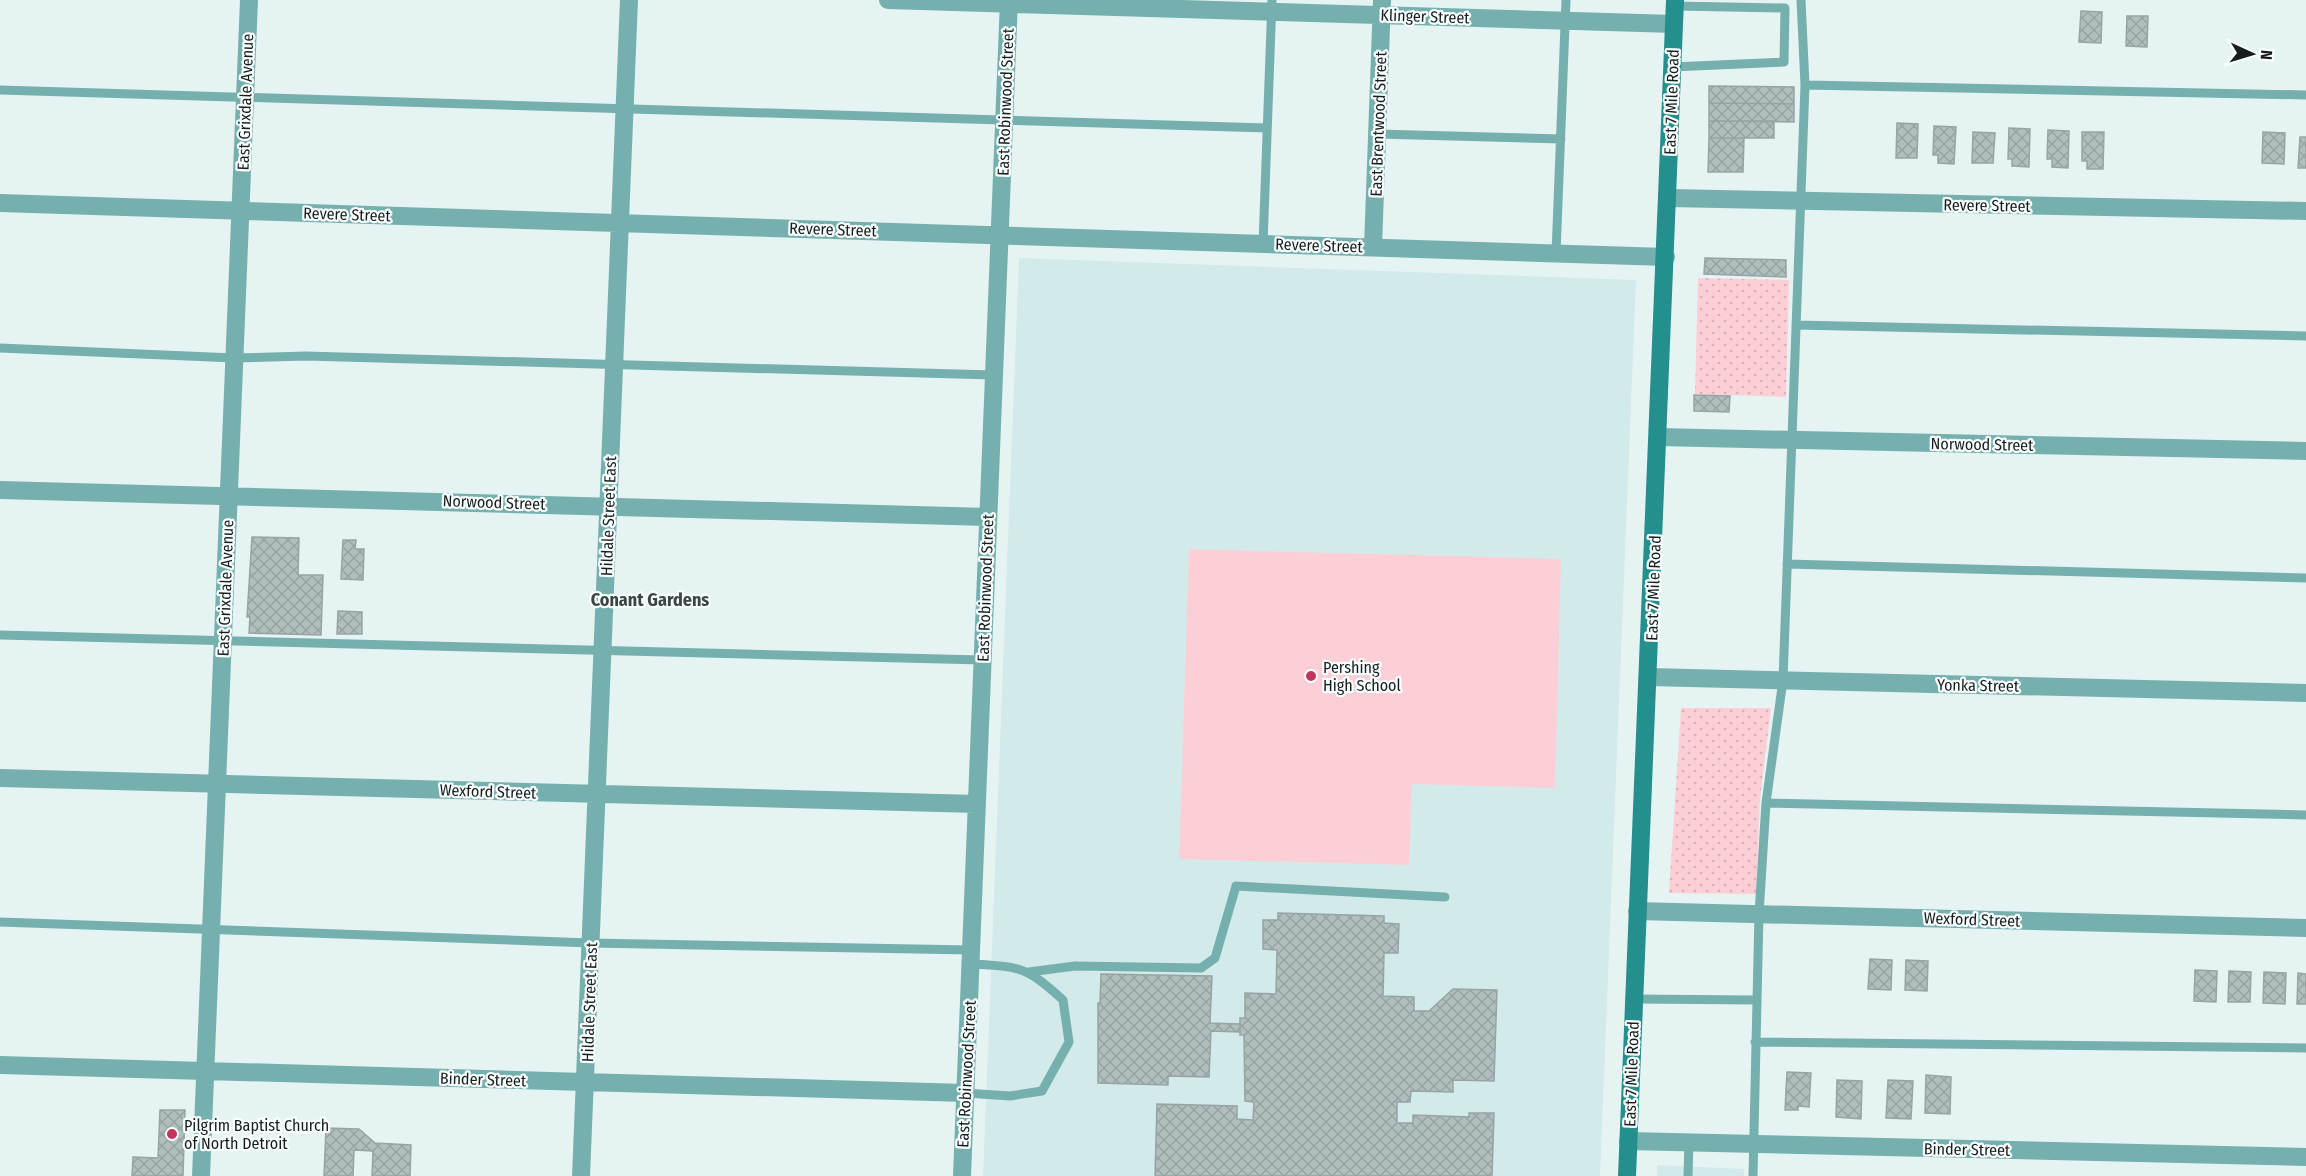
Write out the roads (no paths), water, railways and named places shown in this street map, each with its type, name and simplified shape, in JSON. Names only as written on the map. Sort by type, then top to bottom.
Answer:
[{"type":"street","name":"East Grixdale Avenue","points":[[201,1176],[249,0]]},
{"type":"street","name":"Hildale Street East","points":[[581,1176],[629,0]]},
{"type":"street","name":"Klinger Street","points":[[888,0],[1382,8],[1566,21],[1674,10]]},
{"type":"street","name":"East Robinwood Street","points":[[962,1176],[1009,2]]},
{"type":"street","name":"East Brentwood Street","points":[[1373,247],[1382,8]]},
{"type":"street","name":"East 7 Mile Road","points":[[1627,1176],[1669,198],[1674,10]]},
{"type":"street","name":"Revere Street","points":[[1669,198],[2306,212]]},
{"type":"street","name":"Revere Street","points":[[0,203],[1666,257]]},
{"type":"street","name":"Norwood Street","points":[[1658,437],[2306,451]]},
{"type":"street","name":"Norwood Street","points":[[0,490],[988,517]]},
{"type":"street","name":"Yonka Street","points":[[1649,677],[2306,693]]},
{"type":"street","name":"Wexford Street","points":[[0,778],[977,804]]},
{"type":"street","name":"Wexford Street","points":[[1637,911],[2306,928]]},
{"type":"street","name":"Binder Street","points":[[0,1065],[965,1093]]},
{"type":"street","name":"Binder Street","points":[[1628,1141],[2306,1157]]},
{"type":"lane","points":[[1556,254],[1566,0]]},
{"type":"lane","points":[[1753,1176],[1759,914],[1766,803],[1782,680],[1787,564],[1805,85],[1801,0]]},
{"type":"lane","points":[[1263,243],[1272,6]]},
{"type":"lane","points":[[1672,67],[1784,62],[1785,8],[1674,10]]},
{"type":"lane","points":[[1805,85],[2306,95]]},
{"type":"lane","points":[[0,90],[625,111],[1267,128]]},
{"type":"lane","points":[[1377,134],[1561,139]]},
{"type":"lane","points":[[1796,325],[2306,336]]},
{"type":"lane","points":[[0,348],[234,358],[306,356],[993,375]]},
{"type":"lane","points":[[1787,564],[2306,578]]},
{"type":"lane","points":[[0,635],[982,660]]},
{"type":"lane","points":[[1766,803],[2306,815]]},
{"type":"lane","points":[[1029,972],[1075,966],[1201,968],[1215,958],[1236,886],[1445,897]]},
{"type":"lane","points":[[0,922],[972,957],[1015,966],[1029,972],[1063,1000],[1069,1042],[1055,1071],[1042,1091],[1010,1096],[965,1093]]},
{"type":"lane","points":[[1634,999],[1756,1000]]},
{"type":"lane","points":[[1755,1042],[2306,1048]]},
{"type":"lane","points":[[1688,1176],[1689,1142]]},
{"type":"place","name":"Pershing High School","points":[[1311,676]]},
{"type":"place","name":"Pilgrim Baptist Church of North Detroit","points":[[172,1134]]},
{"type":"district","name":"Conant Gardens","points":[[650,600]]}]
